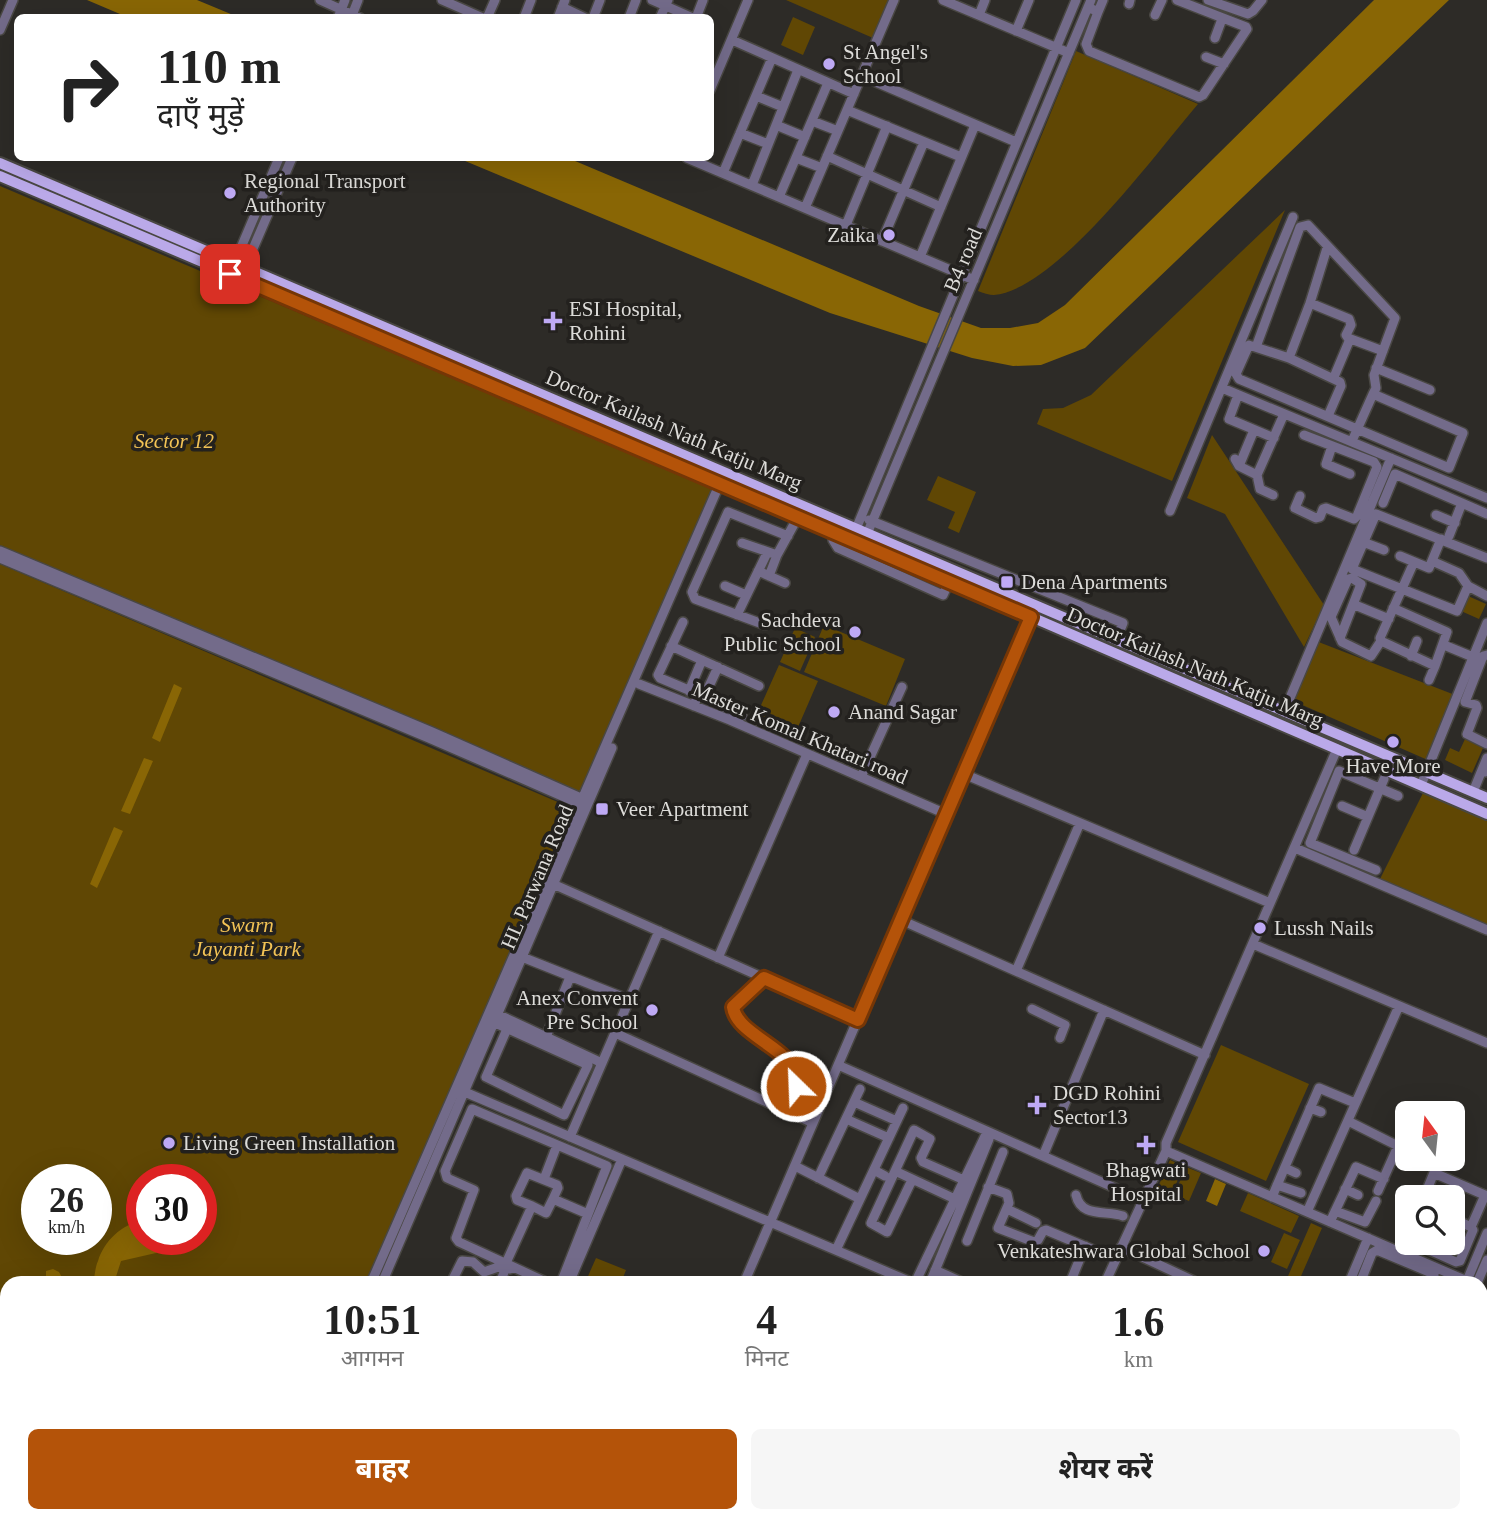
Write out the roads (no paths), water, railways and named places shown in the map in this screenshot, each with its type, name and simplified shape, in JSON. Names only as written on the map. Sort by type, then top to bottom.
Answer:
[{"type":"main road","name":"Doctor Kailash Nath Katju Marg","points":[[0,163],[237,271]]},
{"type":"main road","name":"Doctor Kailash Nath Katju Marg","points":[[0,176],[237,271],[654,448],[856,529],[1487,798]]},
{"type":"main road","name":"Doctor Kailash Nath Katju Marg","points":[[654,448],[722,484],[1487,814]]},
{"type":"street","points":[[0,30],[13,0]]},
{"type":"street","points":[[320,0],[341,9]]},
{"type":"street","points":[[652,0],[667,3],[687,14]]},
{"type":"street","points":[[714,81],[748,0]]},
{"type":"street","points":[[805,208],[894,0]]},
{"type":"street","points":[[943,0],[1069,53]]},
{"type":"street","points":[[979,15],[985,0]]},
{"type":"street","points":[[1016,31],[1029,0]]},
{"type":"street","name":"B4 road","points":[[856,529],[1076,0]]},
{"type":"street","points":[[1103,0],[1086,44],[1089,51],[1194,97],[1203,95],[1247,29],[1195,4],[1177,0]]},
{"type":"street","points":[[1155,15],[1162,0]]},
{"type":"street","points":[[1208,0],[1248,13],[1262,0]]},
{"type":"street","points":[[448,1],[476,14]]},
{"type":"street","points":[[564,4],[579,14]]},
{"type":"street","points":[[1090,4],[1098,12]]},
{"type":"street","name":"B4 road","points":[[867,534],[1090,4]]},
{"type":"street","points":[[1215,37],[1222,19]]},
{"type":"street","points":[[732,40],[854,94]]},
{"type":"street","points":[[723,173],[772,58]]},
{"type":"street","points":[[1206,58],[1224,64]]},
{"type":"street","points":[[752,185],[798,70]]},
{"type":"street","points":[[862,76],[1016,142]]},
{"type":"street","points":[[779,197],[828,83]]},
{"type":"street","points":[[756,96],[783,107]]},
{"type":"street","points":[[847,110],[961,157]]},
{"type":"street","points":[[812,121],[838,131]]},
{"type":"street","points":[[776,125],[805,137]]},
{"type":"street","points":[[920,257],[975,125]]},
{"type":"street","points":[[846,225],[887,126]]},
{"type":"street","points":[[740,133],[768,144]]},
{"type":"street","points":[[882,241],[924,142]]},
{"type":"street","points":[[827,156],[941,207]]},
{"type":"street","points":[[796,158],[822,168]]},
{"type":"street","points":[[237,271],[278,161]]},
{"type":"street","points":[[237,271],[289,161]]},
{"type":"street","points":[[694,161],[974,280]]},
{"type":"street","points":[[1170,511],[1222,388],[1249,345],[1293,217]]},
{"type":"street","points":[[1352,441],[1359,429],[1376,388],[1374,375],[1395,318],[1310,227],[1305,225],[1300,227],[1236,374],[1239,379],[1359,429],[1449,468]]},
{"type":"street","points":[[1289,358],[1327,248]]},
{"type":"street","points":[[1310,303],[1349,319],[1351,325],[1346,335],[1350,339],[1382,351]]},
{"type":"street","points":[[1334,377],[1350,339]]},
{"type":"street","points":[[1249,345],[1289,358],[1340,382],[1341,386],[1328,416]]},
{"type":"street","points":[[1376,368],[1430,390]]},
{"type":"street","points":[[1222,388],[1487,498]]},
{"type":"street","points":[[1373,394],[1463,433],[1443,480]]},
{"type":"street","points":[[1238,395],[1229,419],[1274,438]]},
{"type":"street","points":[[1273,495],[1260,489],[1257,475],[1284,414]]},
{"type":"street","points":[[1254,430],[1237,462],[1257,475]]},
{"type":"street","points":[[1284,712],[1377,479],[1377,467],[1374,463],[1304,435]]},
{"type":"street","points":[[1332,446],[1326,464],[1350,474]]},
{"type":"street","points":[[1300,496],[1296,508],[1316,518],[1320,517],[1326,508],[1354,519],[1391,458]]},
{"type":"street","points":[[1404,477],[1408,465]]},
{"type":"street","points":[[1383,503],[1395,474],[1487,514]]},
{"type":"street","points":[[375,1276],[459,1090],[722,484]]},
{"type":"street","name":"HL Parwana Road","points":[[385,1276],[459,1103],[459,1090],[522,957],[584,803],[639,684],[722,484]]},
{"type":"street","points":[[1400,556],[1429,568],[1455,523],[1462,503]]},
{"type":"street","points":[[765,625],[692,596],[728,512],[788,536]]},
{"type":"street","points":[[1468,586],[1457,611],[1352,569],[1376,514],[1445,538],[1487,558]]},
{"type":"street","points":[[1436,515],[1455,523]]},
{"type":"street","points":[[861,516],[1051,591],[1123,624],[1116,640]]},
{"type":"street","points":[[769,576],[798,517]]},
{"type":"street","points":[[1363,542],[1384,550]]},
{"type":"street","points":[[743,543],[778,555]]},
{"type":"street","points":[[0,551],[432,732],[584,803]]},
{"type":"street","points":[[737,615],[767,553]]},
{"type":"street","points":[[0,558],[584,803]]},
{"type":"street","points":[[1432,561],[1459,573],[1468,586],[1487,596]]},
{"type":"street","points":[[1340,638],[1362,584],[1357,579],[1348,579],[1331,617],[1340,638],[1342,642],[1371,656],[1381,641],[1414,562]]},
{"type":"street","points":[[758,572],[785,583]]},
{"type":"street","points":[[725,586],[746,595]]},
{"type":"street","points":[[747,1276],[1031,617],[1051,591]]},
{"type":"street","points":[[1355,605],[1389,619]]},
{"type":"street","points":[[1393,608],[1445,630],[1448,635],[1429,680]]},
{"type":"street","points":[[683,622],[658,675],[743,716]]},
{"type":"street","points":[[1421,785],[1487,623]]},
{"type":"street","points":[[1381,641],[1435,666]]},
{"type":"street","points":[[1411,656],[1417,641]]},
{"type":"street","points":[[1444,645],[1473,657]]},
{"type":"street","points":[[671,646],[759,686]]},
{"type":"street","points":[[1487,655],[1483,656],[1465,702],[1476,705],[1477,708],[1466,734],[1487,744]]},
{"type":"street","points":[[694,706],[702,660]]},
{"type":"street","points":[[697,694],[718,667]]},
{"type":"street","name":"Master Komal Khatari road","points":[[639,684],[946,814]]},
{"type":"street","points":[[862,777],[902,687]]},
{"type":"street","points":[[1108,1276],[1166,1151],[1166,1143],[1336,749]]},
{"type":"street","points":[[718,958],[807,754]]},
{"type":"street","points":[[1473,792],[1484,771],[1487,758]]},
{"type":"street","points":[[1376,870],[1310,843],[1339,771],[1382,784],[1398,796]]},
{"type":"street","points":[[964,774],[1270,903]]},
{"type":"street","points":[[1353,850],[1382,784]]},
{"type":"street","points":[[1342,806],[1368,817]]},
{"type":"street","points":[[1016,971],[1080,823]]},
{"type":"street","points":[[1295,848],[1487,930]]},
{"type":"street","points":[[553,884],[858,1020]]},
{"type":"street","points":[[901,920],[1205,1055]]},
{"type":"street","points":[[570,1137],[659,931]]},
{"type":"street","points":[[1253,944],[1487,1043]]},
{"type":"street","points":[[522,957],[630,1000]]},
{"type":"street","points":[[547,1037],[570,977]]},
{"type":"street","points":[[764,978],[736,1003],[733,1012],[752,1032],[792,1065],[798,1080],[792,1092]]},
{"type":"street","points":[[1307,1212],[1399,1006]]},
{"type":"street","points":[[1032,1009],[1065,1025],[1060,1038]]},
{"type":"street","points":[[1043,1156],[1104,1010]]},
{"type":"street","points":[[495,1018],[507,1029],[588,1065],[564,1115],[486,1077],[507,1029]]},
{"type":"street","points":[[495,1018],[547,1037],[602,1063]]},
{"type":"street","points":[[615,1033],[813,1123]]},
{"type":"street","points":[[838,1065],[1142,1200]]},
{"type":"street","points":[[818,1178],[860,1088]]},
{"type":"street","points":[[1272,1197],[1284,1168],[1303,1139],[1310,1108],[1320,1088],[1355,1103]]},
{"type":"street","points":[[459,1090],[897,1276]]},
{"type":"street","points":[[854,1102],[897,1121]]},
{"type":"street","points":[[459,1103],[607,1166]]},
{"type":"street","points":[[836,1250],[903,1108]]},
{"type":"street","points":[[1310,1108],[1321,1112]]},
{"type":"street","points":[[472,1109],[445,1171],[447,1178],[474,1190],[456,1238],[459,1242],[527,1276]]},
{"type":"street","points":[[846,1119],[889,1138]]},
{"type":"street","points":[[1335,1211],[1363,1223],[1367,1221],[1398,1146],[1348,1121]]},
{"type":"street","points":[[912,1180],[887,1231],[871,1223],[890,1173],[914,1130],[930,1139],[921,1158],[923,1162],[987,1191],[1007,1194],[1009,1203],[998,1228],[1034,1242],[1046,1230],[1115,1259]]},
{"type":"street","points":[[933,1276],[967,1183],[989,1133]]},
{"type":"street","points":[[544,1179],[557,1144]]},
{"type":"street","points":[[1166,1151],[1395,1250]]},
{"type":"street","points":[[967,1241],[1003,1152]]},
{"type":"street","points":[[564,1276],[607,1166],[617,1157]]},
{"type":"street","points":[[572,1276],[617,1157]]},
{"type":"street","points":[[794,1166],[860,1199]]},
{"type":"street","points":[[1330,1222],[1354,1169],[1357,1167],[1384,1179]]},
{"type":"street","points":[[1284,1168],[1296,1173]]},
{"type":"street","points":[[874,1170],[912,1180],[956,1199]]},
{"type":"street","points":[[527,1173],[544,1179],[558,1186],[546,1213],[517,1200],[516,1196],[527,1173]]},
{"type":"street","points":[[1429,1185],[1434,1173],[1486,1193],[1471,1227],[1473,1232],[1465,1251]]},
{"type":"street","points":[[918,1276],[956,1199],[967,1183]]},
{"type":"street","points":[[1278,1185],[1301,1193]]},
{"type":"street","points":[[1345,1189],[1359,1195]]},
{"type":"street","points":[[1076,1195],[1079,1204],[1097,1213],[1110,1212],[1123,1216]]},
{"type":"street","points":[[553,1199],[588,1214]]},
{"type":"street","points":[[502,1276],[532,1206]]},
{"type":"street","points":[[1007,1209],[1036,1223]]},
{"type":"street","points":[[1465,1224],[1471,1227]]},
{"type":"street","points":[[1469,1276],[1487,1233]]},
{"type":"street","points":[[1352,1276],[1368,1238]]},
{"type":"street","points":[[1073,1276],[1085,1246]]},
{"type":"street","points":[[1121,1247],[1183,1276]]},
{"type":"street","points":[[1363,1276],[1372,1253],[1377,1250],[1434,1276]]},
{"type":"street","points":[[1407,1255],[1453,1276]]},
{"type":"street","points":[[1441,1255],[1457,1262],[1463,1255]]},
{"type":"street","points":[[455,1276],[463,1261],[473,1262],[484,1272],[506,1265],[532,1276]]},
{"type":"street","points":[[935,1270],[948,1276]]},
{"type":"place","name":"St Angel's School","points":[[829,64]]},
{"type":"place","name":"Regional Transport Authority","points":[[230,193]]},
{"type":"place","name":"Zaika","points":[[889,235]]},
{"type":"place","name":"ESI Hospital, Rohini","points":[[553,321]]},
{"type":"place","name":"Dena Apartments","points":[[1007,582]]},
{"type":"place","name":"Sachdeva Public School","points":[[855,632]]},
{"type":"place","name":"Anand Sagar","points":[[834,712]]},
{"type":"place","name":"Have More","points":[[1393,742]]},
{"type":"place","name":"Veer Apartment","points":[[602,809]]},
{"type":"place","name":"Lussh Nails","points":[[1260,928]]},
{"type":"place","name":"Anex Convent Pre School","points":[[652,1010]]},
{"type":"place","name":"DGD Rohini Sector13","points":[[1037,1105]]},
{"type":"place","name":"Living Green Installation","points":[[169,1143]]},
{"type":"place","name":"Bhagwati Hospital","points":[[1146,1145]]},
{"type":"place","name":"Venkateshwara Global School","points":[[1264,1251]]},
{"type":"park label","name":"Sector 12","points":[[174,441]]},
{"type":"park label","name":"Swarn Jayanti Park","points":[[247,937]]}]
